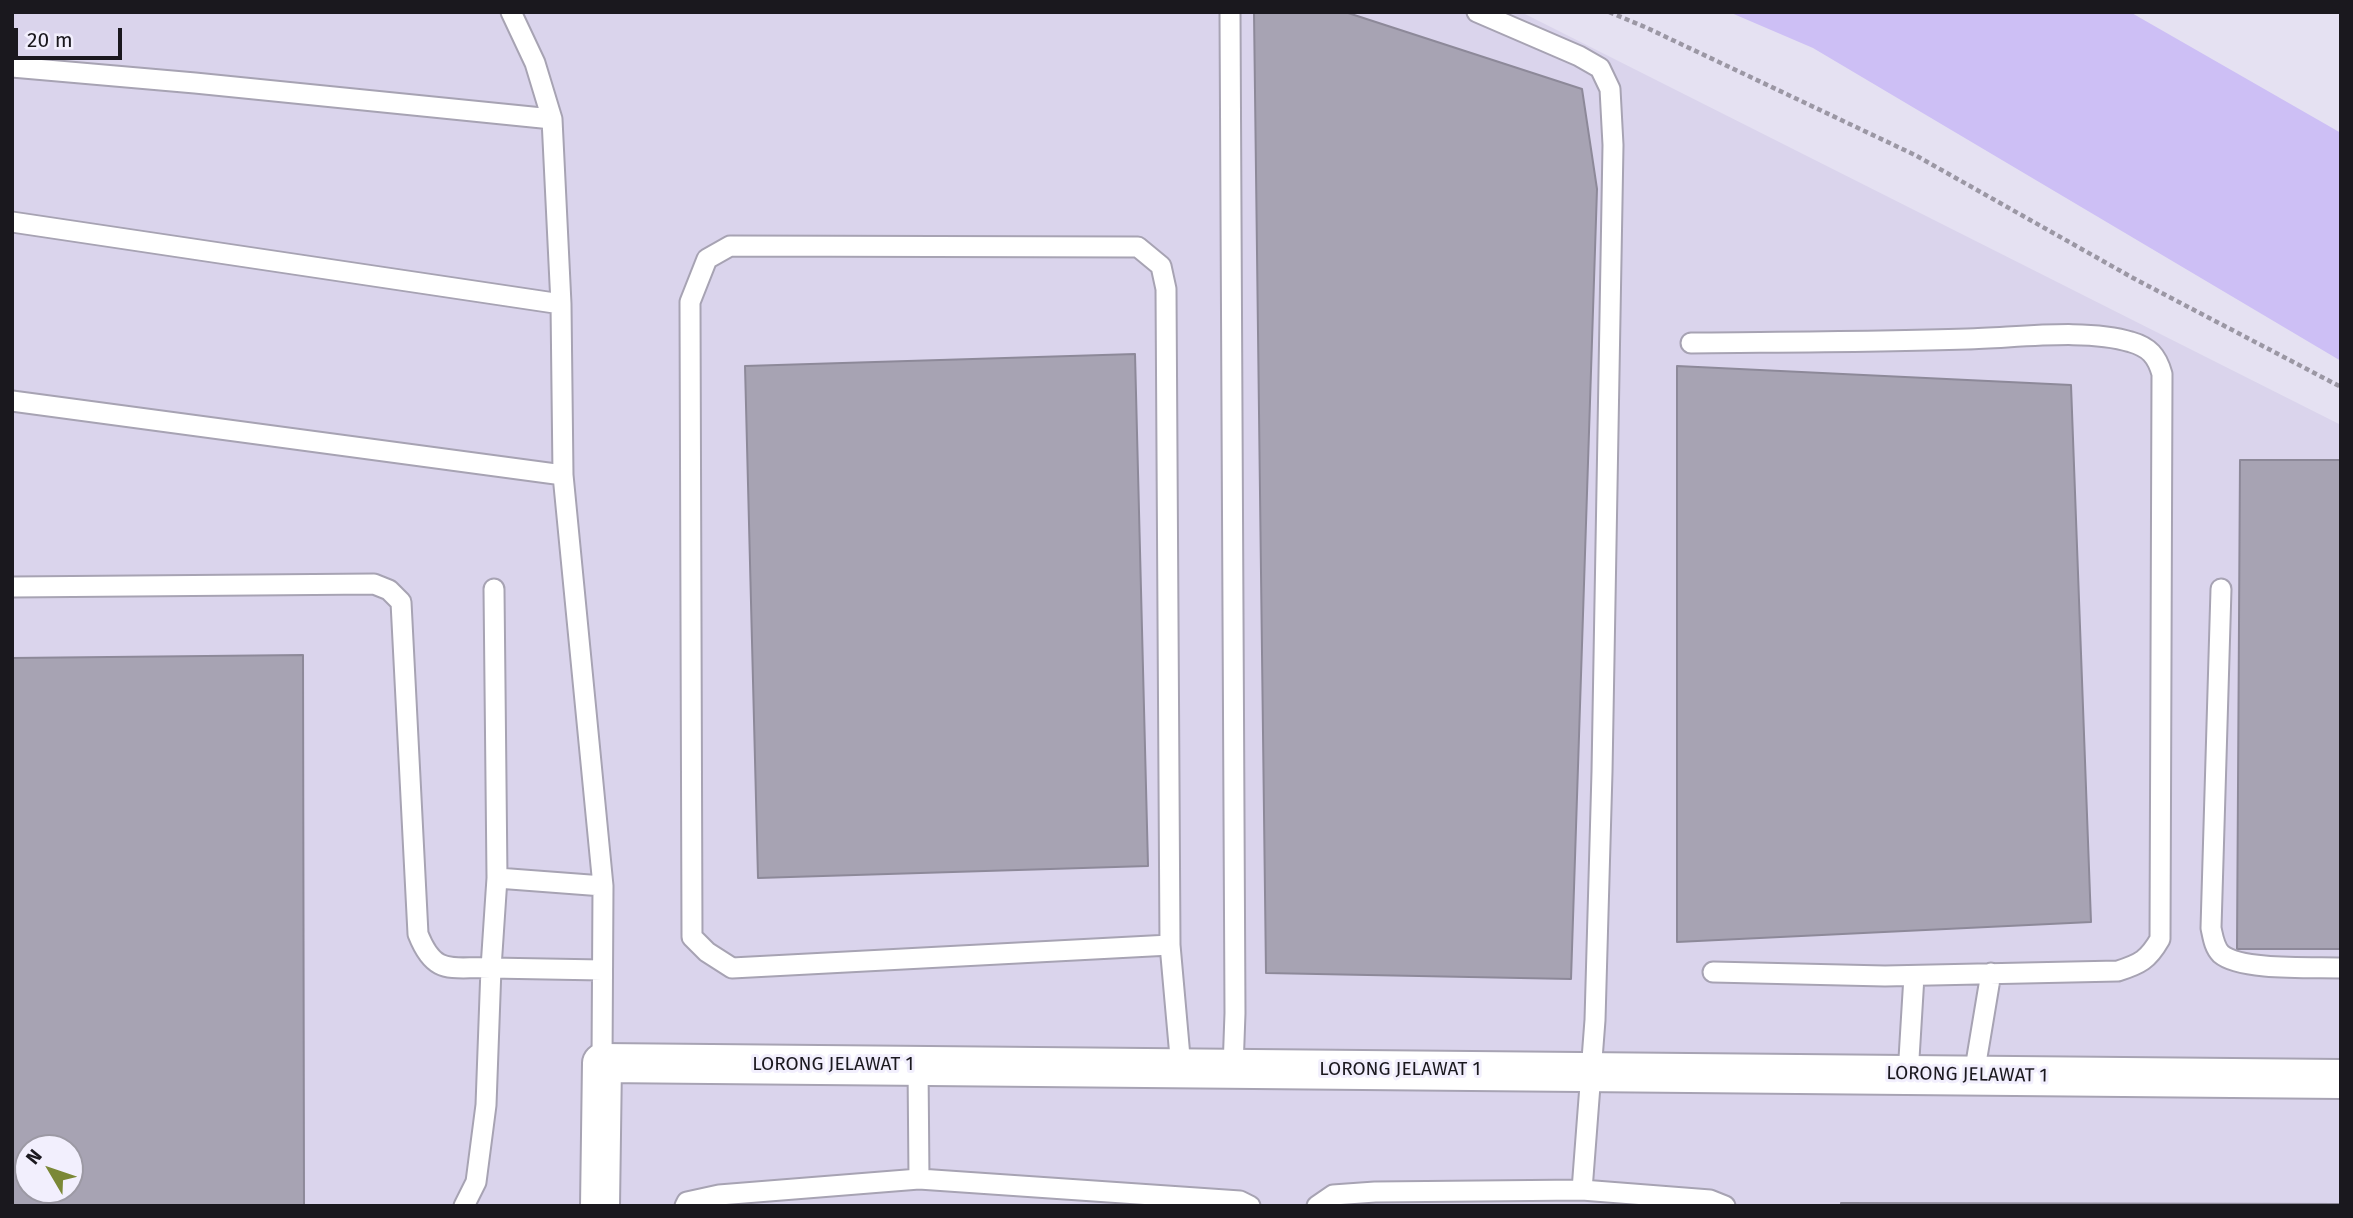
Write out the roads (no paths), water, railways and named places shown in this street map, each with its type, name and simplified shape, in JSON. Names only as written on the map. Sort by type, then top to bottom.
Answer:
[{"type":"street","name":"LORONG JELAWAT 1","points":[[602,1063],[2341,1079]]},
{"type":"street","points":[[600,1206],[602,1063]]},
{"type":"lane","points":[[512,12],[535,63],[552,119],[561,304],[563,475],[603,886],[602,1063]]},
{"type":"lane","points":[[1230,12],[1235,1013],[1233,1069]]},
{"type":"lane","points":[[1477,12],[1579,56],[1600,68],[1610,89],[1613,145],[1602,758],[1595,1020],[1582,1190]]},
{"type":"lane","points":[[12,67],[552,119]]},
{"type":"lane","points":[[12,222],[561,304]]},
{"type":"lane","points":[[1170,945],[732,968],[707,953],[692,937],[690,302],[708,259],[730,246],[1138,247],[1161,266],[1166,289],[1170,945],[1181,1068]]},
{"type":"lane","points":[[1691,343],[1965,340],[2098,335],[2130,341],[2146,348],[2158,360],[2162,374],[2160,939],[2151,954],[2138,964],[2118,971],[1914,976],[1713,972]]},
{"type":"lane","points":[[12,401],[563,475]]},
{"type":"lane","points":[[12,587],[374,584],[389,590],[401,602],[418,934],[429,958],[438,966],[602,970]]},
{"type":"lane","points":[[464,1206],[476,1182],[486,1105],[497,878],[494,589]]},
{"type":"lane","points":[[2221,589],[2211,928],[2214,943],[2222,954],[2246,965],[2341,968]]},
{"type":"lane","points":[[497,878],[603,886]]},
{"type":"lane","points":[[1974,1075],[1991,973]]},
{"type":"lane","points":[[1908,1075],[1914,976]]},
{"type":"lane","points":[[918,1065],[919,1179]]},
{"type":"lane","points":[[685,1206],[687,1202],[719,1195],[919,1179],[1240,1201],[1250,1206]]},
{"type":"lane","points":[[1317,1206],[1333,1195],[1375,1192],[1582,1190],[1710,1200],[1724,1206]]}]
